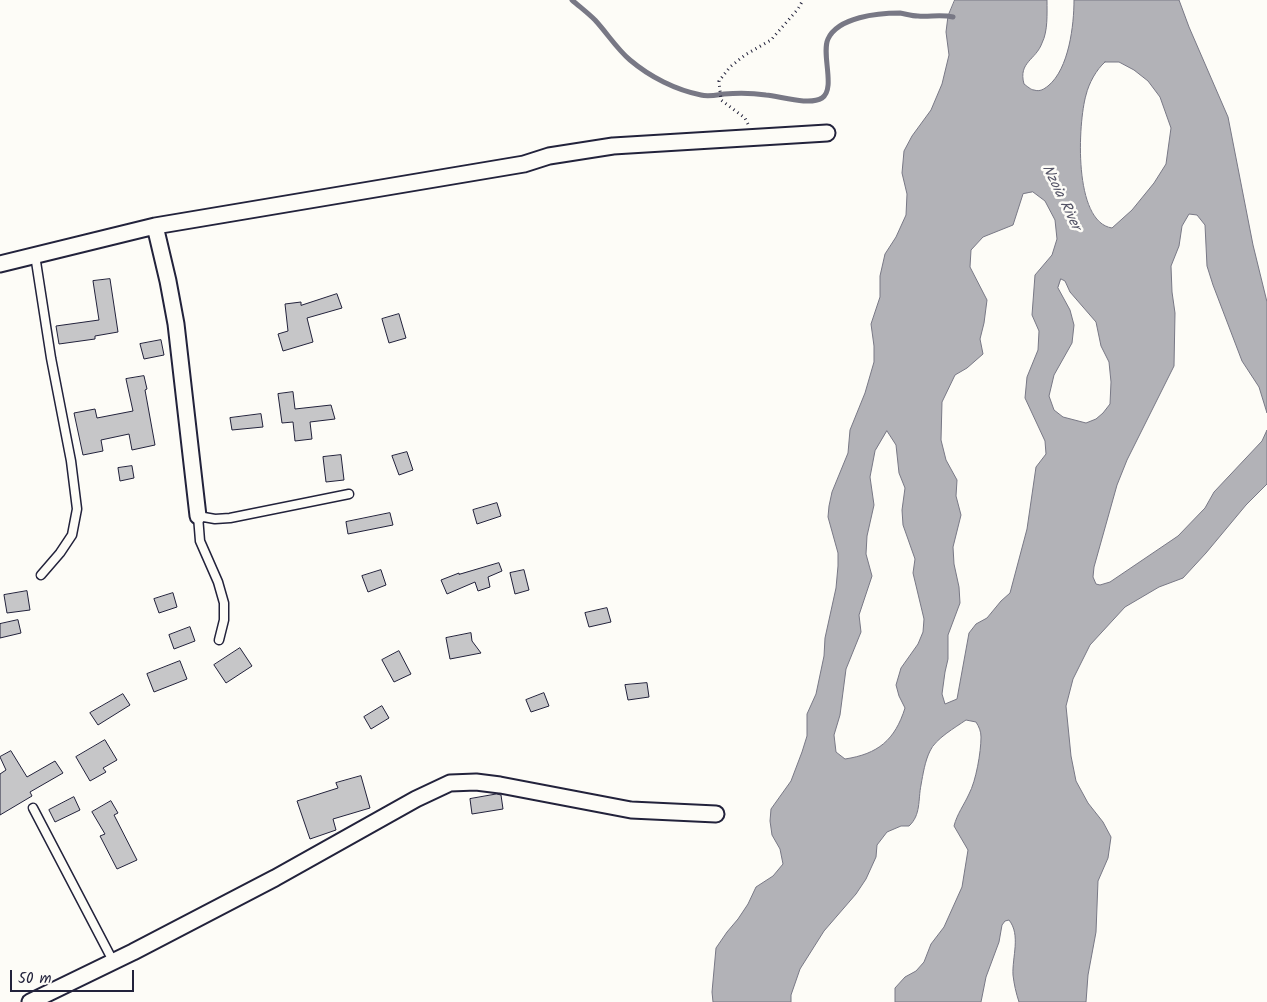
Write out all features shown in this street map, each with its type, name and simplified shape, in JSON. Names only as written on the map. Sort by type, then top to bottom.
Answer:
[{"type":"street","points":[[0,264],[155,226],[524,164],[560,154],[613,146],[827,133]]},
{"type":"street","points":[[155,226],[176,324],[198,516]]},
{"type":"street","points":[[30,1002],[275,878],[416,799],[450,783],[476,782],[500,785],[540,791],[631,810],[716,814]]},
{"type":"lane","points":[[35,255],[51,358],[71,461],[77,509],[72,535],[60,553],[41,575]]},
{"type":"lane","points":[[219,640],[224,620],[224,603],[218,582],[200,541],[198,516],[215,519],[230,518],[349,494]]},
{"type":"lane","points":[[33,808],[113,961]]},
{"type":"path","points":[[752,138],[751,129],[745,118],[732,106],[721,100],[719,81],[730,67],[745,55],[771,40],[798,9],[803,0]]},
{"type":"water","name":"Nzoia River","points":[[955,0],[1047,0],[1047,22],[1044,38],[1039,49],[1023,71],[1024,84],[1038,91],[1046,87],[1061,69],[1069,46],[1074,0],[1179,0],[1228,117],[1253,245],[1267,302],[1267,413],[1259,387],[1242,361],[1213,285],[1207,266],[1205,225],[1197,215],[1189,214],[1182,226],[1179,246],[1171,266],[1175,313],[1174,366],[1127,460],[1117,485],[1094,567],[1093,577],[1096,584],[1100,585],[1110,582],[1178,536],[1205,508],[1214,492],[1262,441],[1267,430],[1267,484],[1246,505],[1183,578],[1159,587],[1125,607],[1090,645],[1073,679],[1066,706],[1071,756],[1076,781],[1111,837],[1108,858],[1098,881],[1096,932],[1088,975],[1086,1002],[1019,1002],[1013,975],[1015,932],[1009,920],[1005,921],[1002,925],[999,942],[986,977],[981,1002],[895,1002],[895,988],[905,977],[916,971],[924,962],[931,944],[944,927],[962,887],[968,850],[954,826],[974,782],[981,737],[980,729],[976,722],[966,720],[936,742],[928,755],[924,768],[916,817],[909,826],[901,826],[887,832],[877,845],[876,857],[866,879],[856,894],[824,931],[800,969],[791,995],[791,1002],[713,1002],[712,992],[716,948],[748,904],[756,887],[773,876],[783,864],[780,849],[772,835],[771,809],[791,781],[802,752],[807,736],[807,714],[816,694],[824,656],[825,638],[836,588],[838,566],[838,553],[828,517],[829,506],[832,492],[848,453],[850,430],[865,393],[874,362],[871,324],[880,297],[880,276],[885,254],[896,237],[906,215],[907,194],[902,173],[904,151],[912,136],[931,110],[942,84],[949,55],[946,32],[948,16]],"holes":[[[1105,62],[1119,62],[1134,70],[1148,81],[1160,97],[1171,128],[1166,164],[1154,183],[1132,210],[1112,228],[1099,222],[1090,209],[1081,170],[1080,148],[1083,109],[1089,86]],[[1033,192],[1045,201],[1055,220],[1057,239],[1052,255],[1035,275],[1032,315],[1039,331],[1038,350],[1027,377],[1025,398],[1045,441],[1046,454],[1036,467],[1027,529],[1010,593],[987,618],[976,624],[969,633],[957,699],[945,704],[942,694],[948,659],[948,635],[960,603],[953,547],[961,515],[956,496],[957,480],[946,460],[941,440],[942,402],[955,375],[967,368],[983,354],[980,339],[987,300],[970,267],[971,250],[983,237],[1013,225],[1023,194]],[[1061,279],[1065,281],[1070,292],[1096,322],[1101,346],[1109,362],[1111,382],[1110,404],[1096,419],[1086,423],[1063,417],[1054,410],[1049,396],[1054,375],[1072,343],[1074,325],[1070,310],[1058,288]],[[887,431],[896,445],[899,473],[905,488],[902,510],[903,525],[915,559],[913,573],[924,619],[923,632],[918,644],[901,668],[896,685],[905,708],[896,729],[884,744],[876,749],[857,757],[845,759],[836,752],[834,735],[840,715],[846,669],[861,632],[859,615],[872,576],[866,554],[867,536],[874,505],[870,477],[875,451]]]},
{"type":"building","points":[[110,279],[118,332],[95,336],[95,339],[59,344],[56,326],[99,320],[93,281]]},
{"type":"building","points":[[337,294],[342,308],[307,318],[313,342],[283,351],[278,334],[288,331],[285,304],[301,302],[301,305]]},
{"type":"building","points":[[399,314],[406,338],[389,343],[382,319]]},
{"type":"building","points":[[161,340],[164,355],[144,359],[140,344]]},
{"type":"building","points":[[144,376],[155,445],[132,450],[129,434],[101,440],[103,451],[83,455],[74,413],[95,409],[97,418],[133,411],[126,379]]},
{"type":"building","points":[[293,392],[295,409],[331,405],[335,419],[310,422],[312,439],[295,441],[293,422],[282,423],[278,394]]},
{"type":"building","points":[[261,414],[263,427],[232,430],[230,418]]},
{"type":"building","points":[[407,452],[413,470],[399,475],[392,456]]},
{"type":"building","points":[[341,455],[344,480],[326,482],[323,457]]},
{"type":"building","points":[[132,466],[134,478],[120,481],[118,468]]},
{"type":"building","points":[[497,503],[501,516],[477,524],[473,510]]},
{"type":"building","points":[[390,513],[393,525],[348,534],[346,522]]},
{"type":"building","points":[[499,563],[502,571],[488,577],[490,587],[478,591],[475,582],[447,594],[441,580],[459,573]]},
{"type":"building","points":[[381,570],[386,585],[368,592],[362,576]]},
{"type":"building","points":[[524,570],[529,590],[515,594],[510,573]]},
{"type":"building","points":[[27,591],[30,610],[7,613],[4,595]]},
{"type":"building","points":[[173,593],[177,607],[159,613],[154,599]]},
{"type":"building","points":[[607,608],[611,622],[589,627],[585,613]]},
{"type":"building","points":[[18,620],[21,633],[0,638],[0,624]]},
{"type":"building","points":[[190,627],[195,641],[174,649],[169,635]]},
{"type":"building","points":[[471,633],[472,641],[481,653],[450,659],[446,638]]},
{"type":"building","points":[[240,648],[252,666],[226,683],[214,665]]},
{"type":"building","points":[[399,651],[411,674],[394,682],[382,660]]},
{"type":"building","points":[[180,661],[187,679],[154,692],[147,674]]},
{"type":"building","points":[[647,683],[649,697],[628,700],[625,685]]},
{"type":"building","points":[[544,693],[549,706],[531,712],[526,700]]},
{"type":"building","points":[[123,694],[130,705],[98,725],[90,713]]},
{"type":"building","points":[[382,706],[389,718],[371,729],[364,717]]},
{"type":"building","points":[[105,740],[117,760],[103,768],[106,772],[90,781],[76,757]]},
{"type":"building","points":[[11,751],[27,777],[55,761],[63,773],[30,792],[32,796],[0,815],[0,774],[6,770],[0,757]]},
{"type":"building","points":[[361,776],[370,808],[333,819],[336,830],[310,839],[297,801],[338,788],[336,783]]},
{"type":"building","points":[[497,794],[501,795],[503,809],[472,814],[470,799]]},
{"type":"building","points":[[74,797],[80,810],[55,822],[49,810]]},
{"type":"building","points":[[111,801],[118,813],[114,815],[137,860],[117,869],[100,836],[105,834],[92,812]]},
{"type":"waterway","points":[[572,0],[595,20],[630,60],[646,72],[673,86],[704,96],[750,94],[802,101],[816,100],[822,98],[826,93],[828,87],[826,45],[833,32],[840,26],[859,18],[881,14],[900,13],[916,16],[953,17]]}]
